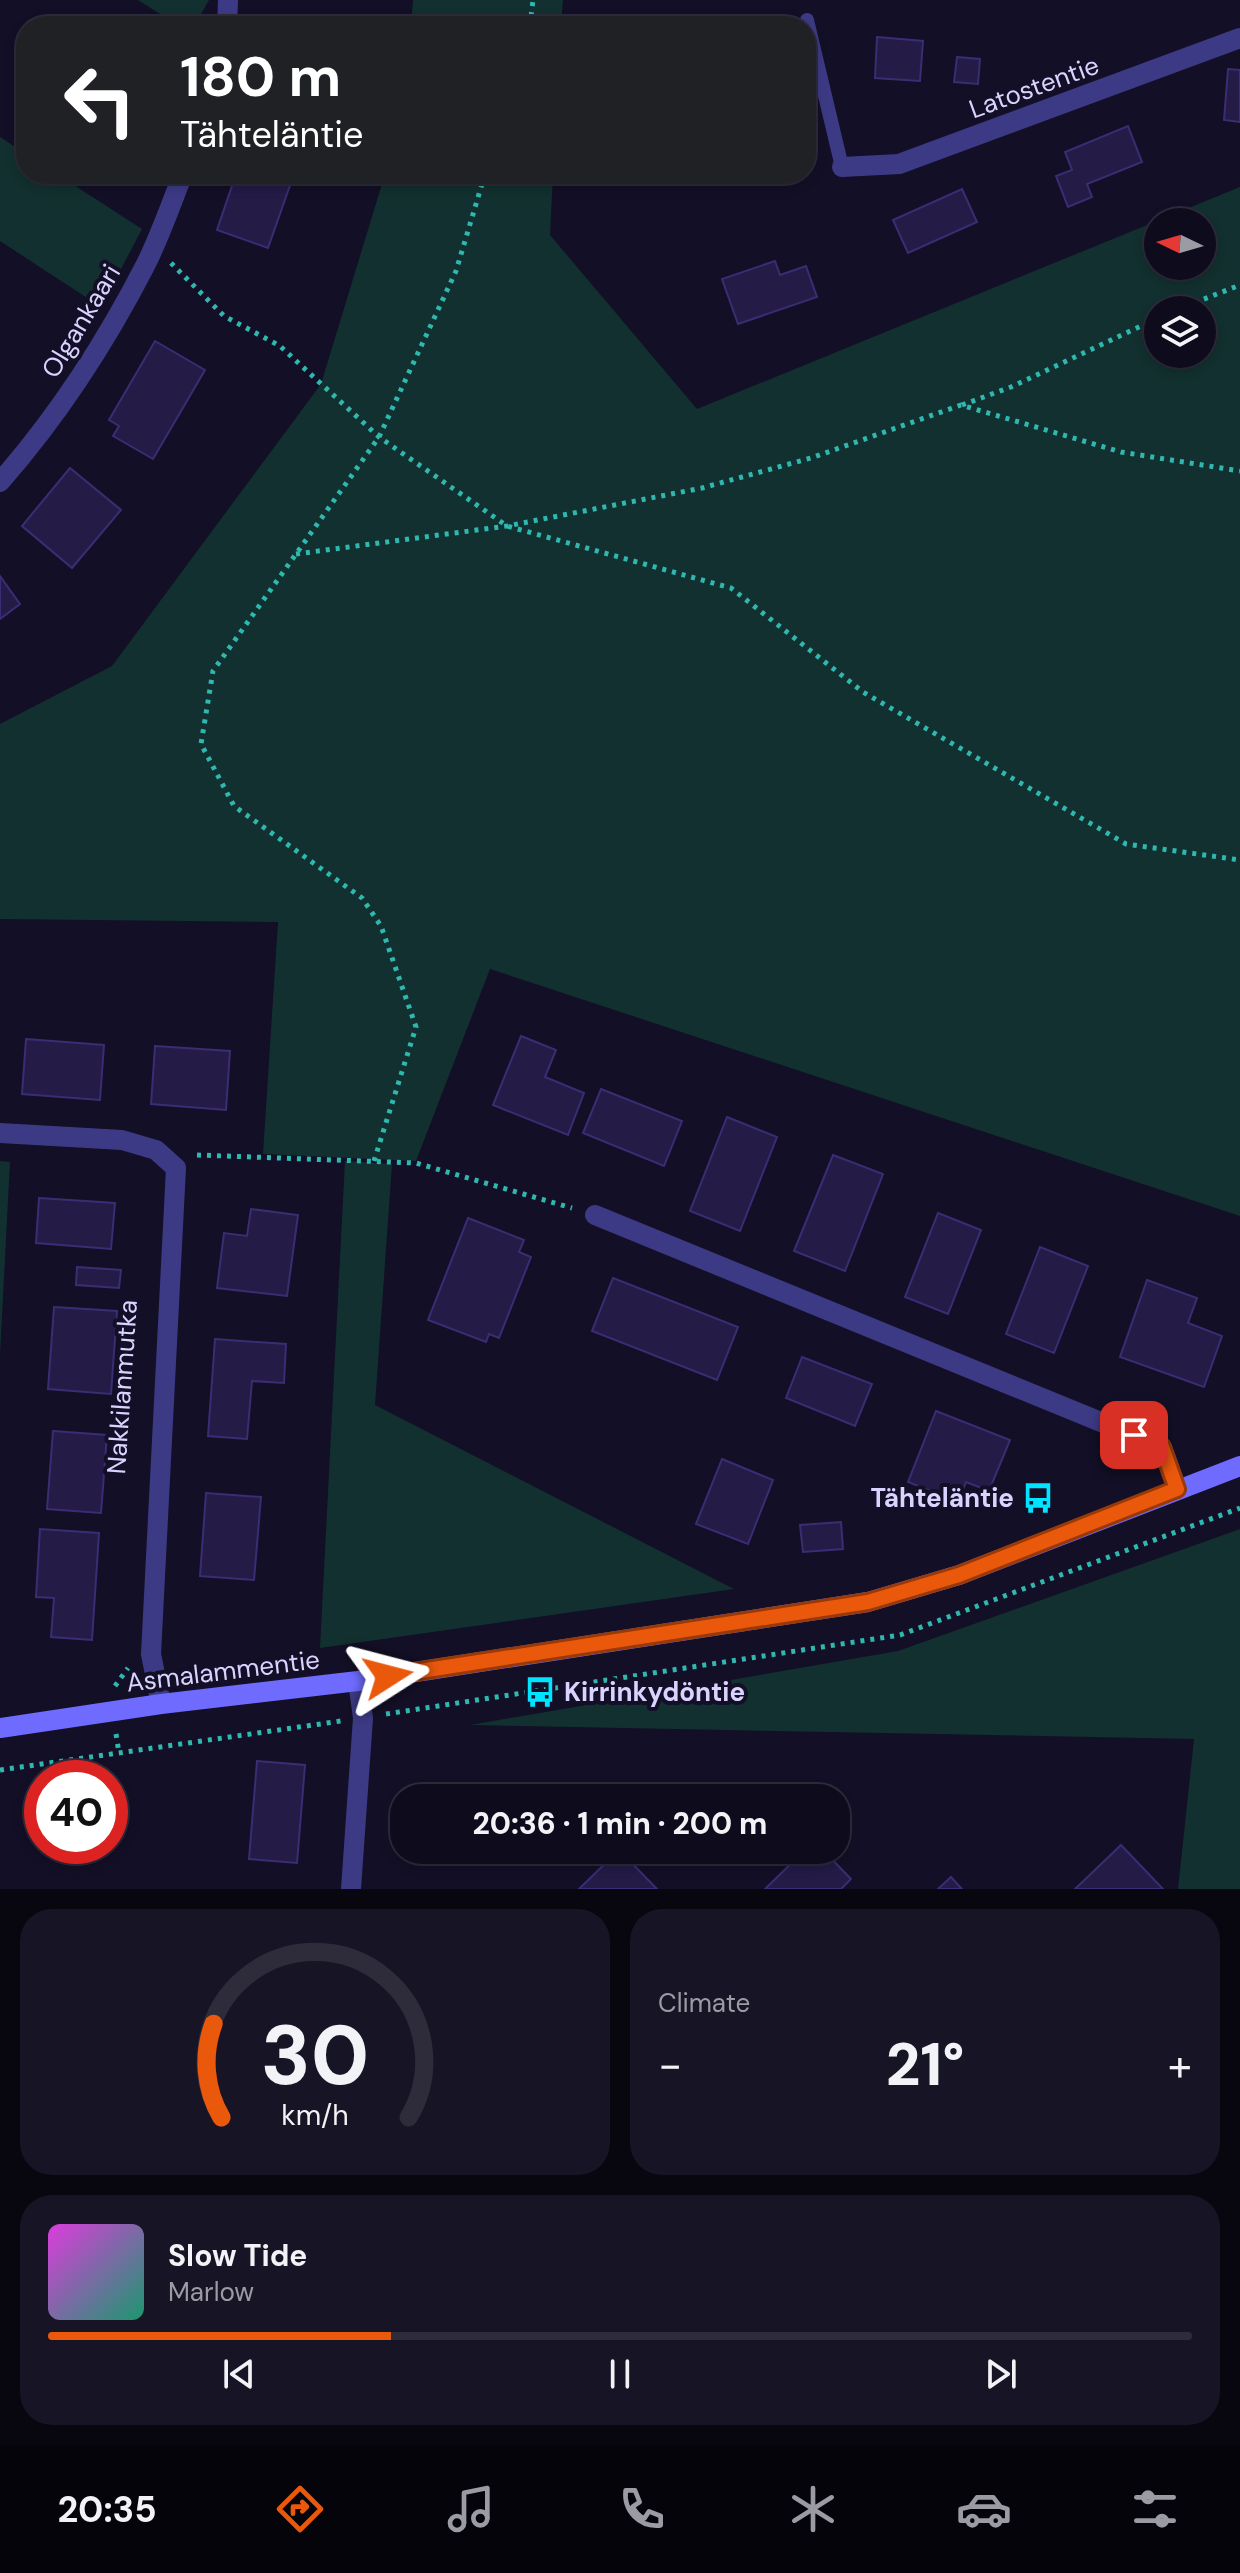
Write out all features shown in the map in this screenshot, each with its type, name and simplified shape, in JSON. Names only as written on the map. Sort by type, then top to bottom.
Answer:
[{"type":"street","name":"Latostentie","points":[[842,167],[899,164],[1240,38]]},
{"type":"street","name":"Olgankaari","points":[[0,482],[33,445],[90,361],[147,263],[179,184]]},
{"type":"street","name":"Nakkilanmutka","points":[[0,1133],[122,1140],[156,1150],[176,1168],[151,1654],[161,1704]]},
{"type":"street","points":[[595,1215],[1162,1447],[1177,1489]]},
{"type":"street","name":"Asmalammentie","points":[[0,1728],[161,1704],[358,1681],[868,1602],[959,1575],[1240,1466]]},
{"type":"street","points":[[351,1889],[363,1718],[358,1681]]},
{"type":"lane","points":[[816,58],[842,167]]},
{"type":"path","points":[[374,1161],[416,1027],[381,926],[362,898],[234,806],[201,744],[213,671],[379,437],[456,271],[482,184]]},
{"type":"path","points":[[153,246],[224,316],[280,346],[379,437],[507,526],[731,588],[863,692],[1126,844],[1240,860]]},
{"type":"path","points":[[1212,296],[1240,285]]},
{"type":"path","points":[[296,554],[507,526],[702,488],[811,458],[1011,387],[1144,325]]},
{"type":"path","points":[[961,405],[1121,452],[1240,471]]},
{"type":"path","points":[[199,1153],[416,1163],[595,1215]]},
{"type":"path","points":[[119,1753],[112,1690],[130,1664]]},
{"type":"green space","points":[[138,0],[209,0],[200,16],[163,16]]},
{"type":"green space","points":[[413,0],[563,0],[562,16],[412,16]]},
{"type":"green space","points":[[0,137],[16,147],[16,184],[72,184],[142,229],[101,307],[0,241]]},
{"type":"green space","points":[[382,184],[553,184],[550,235],[697,409],[1144,226],[1144,280],[1216,280],[1216,208],[1189,208],[1240,187],[1240,1216],[490,969],[416,1161],[263,1154],[278,922],[0,919],[0,724],[112,666],[321,384]]},
{"type":"green space","points":[[0,1161],[10,1162],[0,1354]]},
{"type":"green space","points":[[345,1161],[392,1164],[375,1405],[734,1589],[320,1648]]},
{"type":"green space","points":[[1240,1529],[1240,1889],[1178,1889],[1194,1739],[470,1725],[898,1651]]},
{"type":"building","points":[[877,37],[923,41],[920,81],[875,78]]},
{"type":"building","points":[[957,57],[980,59],[978,84],[954,82]]},
{"type":"building","points":[[1228,69],[1240,70],[1240,122],[1224,120]]},
{"type":"building","points":[[1128,126],[1142,162],[1087,184],[1092,197],[1068,207],[1056,176],[1072,170],[1065,152]]},
{"type":"building","points":[[233,184],[290,184],[268,248],[217,230]]},
{"type":"building","points":[[962,189],[977,222],[908,253],[893,220]]},
{"type":"building","points":[[775,261],[780,275],[806,266],[817,297],[738,324],[722,279]]},
{"type":"building","points":[[155,341],[205,370],[153,459],[113,436],[119,426],[109,420]]},
{"type":"building","points":[[70,468],[121,510],[72,568],[22,526]]},
{"type":"building","points":[[0,576],[20,604],[0,619]]},
{"type":"building","points":[[521,1036],[556,1050],[545,1077],[584,1093],[568,1135],[493,1105]]},
{"type":"building","points":[[26,1039],[104,1045],[100,1100],[22,1094]]},
{"type":"building","points":[[155,1046],[230,1051],[226,1110],[151,1104]]},
{"type":"building","points":[[601,1089],[682,1121],[664,1166],[583,1133]]},
{"type":"building","points":[[727,1117],[777,1137],[740,1231],[690,1211]]},
{"type":"building","points":[[833,1155],[883,1174],[845,1271],[794,1251]]},
{"type":"building","points":[[39,1198],[115,1203],[111,1249],[36,1243]]},
{"type":"building","points":[[251,1209],[298,1215],[287,1296],[217,1288],[224,1233],[247,1236]]},
{"type":"building","points":[[938,1213],[981,1230],[948,1314],[905,1297]]},
{"type":"building","points":[[468,1218],[524,1240],[519,1252],[531,1257],[499,1338],[489,1334],[486,1342],[428,1320]]},
{"type":"building","points":[[1040,1247],[1088,1266],[1054,1353],[1006,1334]]},
{"type":"building","points":[[77,1267],[121,1270],[119,1288],[76,1285]]},
{"type":"building","points":[[613,1278],[738,1327],[717,1380],[592,1331]]},
{"type":"building","points":[[1147,1280],[1197,1298],[1188,1323],[1222,1336],[1204,1387],[1120,1357]]},
{"type":"building","points":[[54,1307],[117,1311],[111,1394],[48,1389]]},
{"type":"building","points":[[215,1339],[286,1344],[284,1383],[252,1381],[247,1439],[208,1436]]},
{"type":"building","points":[[802,1357],[872,1384],[855,1426],[786,1398]]},
{"type":"building","points":[[936,1411],[1010,1440],[989,1491],[966,1482],[958,1502],[908,1482]]},
{"type":"building","points":[[53,1431],[107,1435],[101,1513],[47,1509]]},
{"type":"building","points":[[722,1459],[773,1480],[748,1544],[696,1524]]},
{"type":"building","points":[[206,1493],[261,1497],[254,1580],[200,1576]]},
{"type":"building","points":[[841,1522],[843,1549],[803,1552],[800,1525]]},
{"type":"building","points":[[40,1529],[99,1533],[92,1640],[51,1637],[54,1598],[36,1597]]},
{"type":"building","points":[[257,1761],[305,1765],[297,1863],[249,1859]]},
{"type":"building","points":[[1121,1845],[1163,1889],[1075,1889]]},
{"type":"building","points":[[605,1864],[633,1864],[657,1889],[579,1889]]},
{"type":"building","points":[[791,1864],[837,1864],[851,1879],[841,1889],[765,1889]]},
{"type":"building","points":[[951,1877],[962,1889],[938,1889]]},
{"type":"place","name":"Tähteläntie","points":[[1038,1498]]},
{"type":"place","name":"Kirrinkydöntie","points":[[540,1692]]},
{"type":"route","points":[[388,1676],[868,1602],[959,1575],[1177,1489],[1162,1447],[1134,1435]]}]
